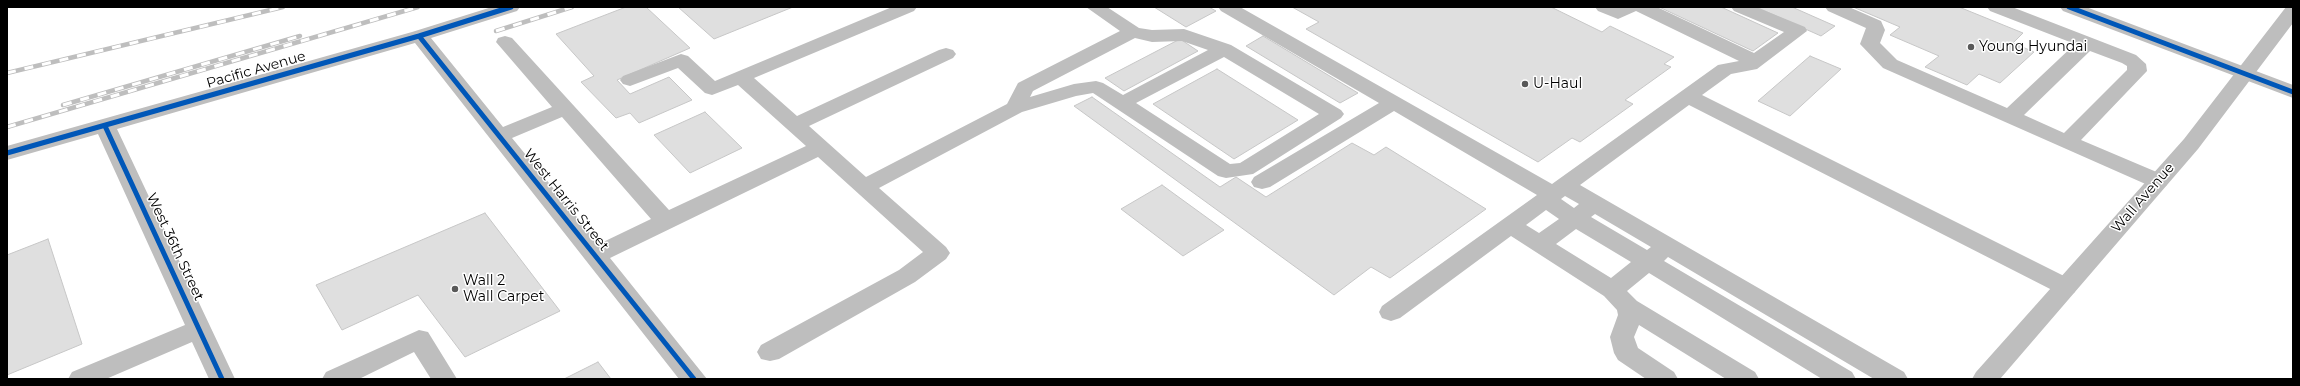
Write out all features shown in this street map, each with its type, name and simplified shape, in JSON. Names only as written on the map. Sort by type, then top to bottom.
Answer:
[{"type":"street","name":"Pacific Avenue","points":[[7,154],[419,36],[511,7]]},
{"type":"street","points":[[630,80],[681,60],[712,89],[908,7]]},
{"type":"street","points":[[863,187],[1015,108],[1074,90],[1096,87],[1226,171],[1245,169],[1334,114],[1224,49],[1184,35],[1152,36],[1133,32],[1095,7]]},
{"type":"street","points":[[1227,7],[1554,193],[1595,204],[1895,379]]},
{"type":"street","points":[[1604,7],[1618,13],[1631,7]]},
{"type":"street","points":[[1642,7],[1755,61]]},
{"type":"street","points":[[1391,312],[1725,69],[1750,65],[1798,31],[1740,7]]},
{"type":"street","points":[[1834,7],[1874,25],[1876,30],[1870,44],[1890,64],[2158,181]]},
{"type":"street","points":[[1996,7],[2129,59],[2136,64],[2137,71],[2067,142]]},
{"type":"street","points":[[2077,8],[2293,92]]},
{"type":"street","name":"Wall Avenue","points":[[1985,379],[2190,144],[2292,13]]},
{"type":"street","points":[[1015,108],[1025,88],[1133,32]]},
{"type":"street","name":"West Harris Street","points":[[419,36],[694,379]]},
{"type":"street","points":[[505,42],[666,221]]},
{"type":"street","points":[[2010,117],[2087,43]]},
{"type":"street","points":[[1122,103],[1224,49]]},
{"type":"street","points":[[794,125],[946,54]]},
{"type":"street","points":[[741,77],[938,253],[907,276],[770,352]]},
{"type":"street","points":[[1687,96],[2066,287]]},
{"type":"street","points":[[1262,182],[1394,102]]},
{"type":"street","points":[[500,136],[564,109]]},
{"type":"street","name":"West 36th Street","points":[[105,126],[222,379]]},
{"type":"street","points":[[596,255],[820,148]]},
{"type":"street","points":[[1554,193],[1575,218],[1729,311],[1834,377]]},
{"type":"street","points":[[1540,244],[1595,204]]},
{"type":"street","points":[[1510,225],[1746,379]]},
{"type":"street","points":[[1620,298],[1648,262],[1668,246]]},
{"type":"street","points":[[1729,311],[1748,293]]},
{"type":"street","points":[[1620,298],[1630,315],[1622,337],[1627,353],[1665,379]]},
{"type":"street","points":[[81,379],[199,330]]},
{"type":"street","points":[[335,379],[419,339],[444,379]]},
{"type":"building","points":[[626,7],[646,7],[690,48],[617,80],[630,94],[669,77],[692,100],[639,123],[630,113],[616,118],[581,82],[594,76],[556,34]]},
{"type":"building","points":[[678,7],[793,7],[714,39]]},
{"type":"building","points":[[1154,7],[1209,7],[1216,11],[1186,27]]},
{"type":"building","name":"U-Haul","points":[[1292,7],[1551,7],[1602,32],[1610,26],[1674,57],[1664,64],[1671,67],[1625,100],[1633,104],[1580,142],[1572,138],[1538,162],[1306,29],[1319,22]]},
{"type":"building","points":[[1659,7],[1721,7],[1778,33],[1753,51]]},
{"type":"building","points":[[1756,7],[1792,7],[1835,26],[1821,36]]},
{"type":"building","name":"Young Hyundai","points":[[1853,7],[1959,7],[2023,33],[2013,43],[2034,52],[2000,83],[1979,74],[1967,85],[1925,67],[1939,56],[1890,35],[1900,27]]},
{"type":"building","points":[[1263,36],[1358,93],[1340,103],[1246,46]]},
{"type":"building","points":[[1180,39],[1198,51],[1124,91],[1105,78]]},
{"type":"building","points":[[1810,56],[1841,69],[1790,116],[1758,101]]},
{"type":"building","points":[[1217,69],[1298,120],[1234,159],[1153,104]]},
{"type":"building","points":[[1092,97],[1220,187],[1236,177],[1266,197],[1352,143],[1374,155],[1386,147],[1486,209],[1390,278],[1371,267],[1334,295],[1074,106]]},
{"type":"building","points":[[705,112],[742,148],[690,173],[654,135]]},
{"type":"building","points":[[1162,185],[1224,230],[1183,256],[1121,209]]},
{"type":"building","points":[[485,213],[560,311],[465,357],[418,295],[342,330],[316,285]]},
{"type":"building","points":[[48,239],[82,344],[7,375],[7,255]]},
{"type":"building","points":[[598,362],[611,379],[564,379]]},
{"type":"railway","points":[[7,73],[283,7]]},
{"type":"railway","points":[[7,127],[418,7]]},
{"type":"railway","points":[[496,31],[572,7]]},
{"type":"railway","points":[[63,105],[300,36]]},
{"type":"cycle path","points":[[7,153],[419,36],[511,7]]},
{"type":"cycle path","points":[[2069,7],[2293,92]]},
{"type":"cycle path","points":[[419,36],[694,379]]},
{"type":"cycle path","points":[[105,126],[222,379]]},
{"type":"place","name":"Young Hyundai","points":[[1971,47]]},
{"type":"place","name":"U-Haul","points":[[1525,84]]},
{"type":"place","name":"Wall 2 Wall Carpet","points":[[455,289]]}]
